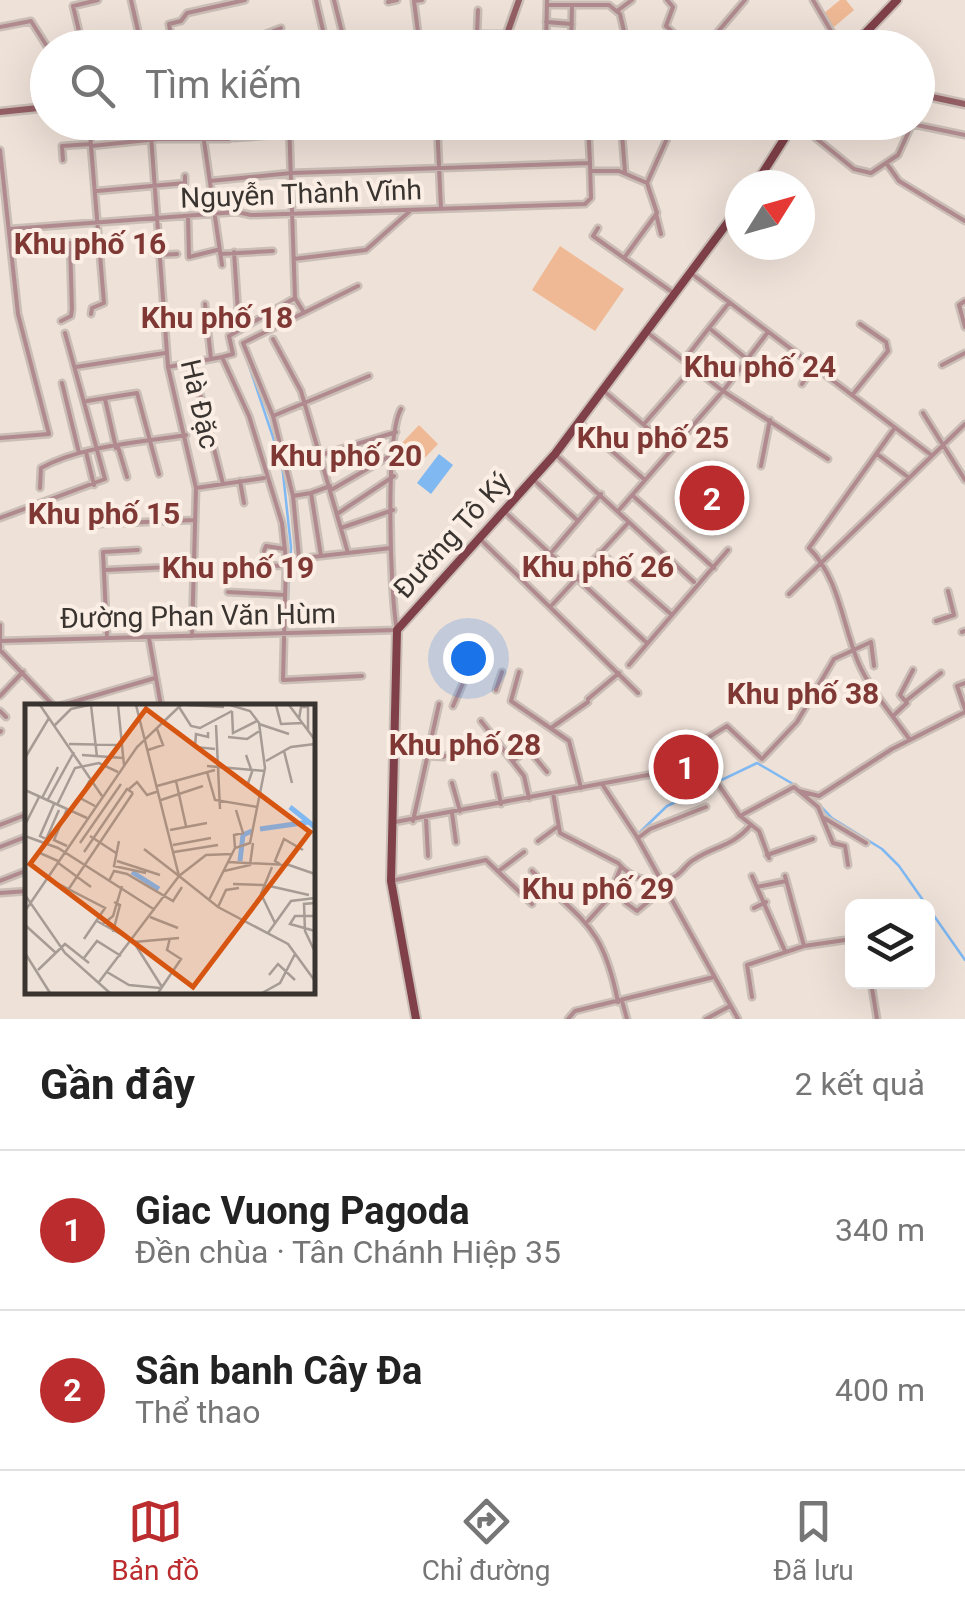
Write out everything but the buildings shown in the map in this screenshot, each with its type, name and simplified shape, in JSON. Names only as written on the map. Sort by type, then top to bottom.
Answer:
[{"type":"main road","points":[[508,30],[519,0]]},
{"type":"main road","points":[[868,30],[897,0]]},
{"type":"main road","points":[[935,98],[965,104]]},
{"type":"main road","points":[[0,112],[30,110]]},
{"type":"main road","points":[[764,170],[783,140]]},
{"type":"main road","name":"Đường Tô Ký","points":[[416,1019],[391,881],[396,625],[555,454],[725,227]]},
{"type":"street","points":[[79,30],[74,6],[98,0]]},
{"type":"street","points":[[131,0],[139,30]]},
{"type":"street","points":[[170,30],[169,24],[181,21],[187,13],[245,0]]},
{"type":"street","points":[[316,0],[323,30]]},
{"type":"street","points":[[334,0],[342,30]]},
{"type":"street","points":[[388,2],[397,0]]},
{"type":"street","points":[[418,0],[420,30]]},
{"type":"street","points":[[617,12],[632,0]]},
{"type":"street","points":[[667,0],[673,7],[666,26],[670,30]]},
{"type":"street","points":[[719,30],[744,0]]},
{"type":"street","points":[[814,0],[831,30]]},
{"type":"street","points":[[546,30],[547,2],[609,2],[623,30]]},
{"type":"street","points":[[572,5],[572,30]]},
{"type":"street","points":[[477,30],[478,10]]},
{"type":"street","points":[[0,27],[32,21],[41,30]]},
{"type":"street","points":[[546,22],[572,24]]},
{"type":"street","points":[[276,30],[281,28]]},
{"type":"street","points":[[935,128],[965,135]]},
{"type":"street","points":[[91,140],[104,303],[92,308],[91,314]]},
{"type":"street","name":"Hà Đặc","points":[[150,140],[168,367],[196,488],[192,636]]},
{"type":"street","points":[[63,160],[62,146],[213,140]]},
{"type":"street","points":[[290,140],[296,298],[304,312]]},
{"type":"street","points":[[438,140],[441,209]]},
{"type":"street","points":[[589,140],[590,171],[625,172],[648,183]]},
{"type":"street","points":[[622,140],[625,172]]},
{"type":"street","points":[[661,234],[648,183],[668,140]]},
{"type":"street","points":[[819,140],[861,172],[872,173],[898,156],[905,140]]},
{"type":"street","points":[[204,141],[222,265]]},
{"type":"street","points":[[0,150],[18,314],[49,434],[0,438]]},
{"type":"street","points":[[210,181],[292,173],[590,163]]},
{"type":"street","points":[[887,164],[900,181],[965,220]]},
{"type":"street","name":"Nguyễn Thành Vĩnh","points":[[10,229],[213,213],[585,204],[591,198],[590,171]]},
{"type":"street","points":[[96,191],[185,183],[185,176]]},
{"type":"street","points":[[294,259],[372,248],[410,211]]},
{"type":"street","points":[[624,258],[656,214]]},
{"type":"street","points":[[188,216],[189,257],[220,252],[273,252]]},
{"type":"street","points":[[588,242],[598,228]]},
{"type":"street","points":[[592,236],[676,294]]},
{"type":"street","points":[[42,241],[70,243],[72,310],[71,316],[61,321]]},
{"type":"street","points":[[234,252],[239,330]]},
{"type":"street","points":[[158,255],[177,254]]},
{"type":"street","points":[[692,274],[930,454]]},
{"type":"street","points":[[358,286],[243,344],[273,416],[294,496],[285,595],[283,680],[362,676]]},
{"type":"street","points":[[168,367],[233,354],[229,336],[296,298]]},
{"type":"street","points":[[684,361],[729,302]]},
{"type":"street","points":[[965,302],[959,306],[965,327]]},
{"type":"street","points":[[206,304],[211,359]]},
{"type":"street","points":[[853,394],[888,351],[886,342],[860,324]]},
{"type":"street","points":[[709,328],[747,358]]},
{"type":"street","points":[[0,518],[106,479],[65,332]]},
{"type":"street","points":[[618,510],[723,391],[768,332]]},
{"type":"street","points":[[648,333],[723,391],[828,458]]},
{"type":"street","points":[[273,339],[305,403],[348,553]]},
{"type":"street","points":[[76,367],[167,353]]},
{"type":"street","points":[[942,365],[965,354]]},
{"type":"street","points":[[222,357],[249,416],[290,561]]},
{"type":"street","points":[[192,362],[223,484]]},
{"type":"street","points":[[802,384],[814,366]]},
{"type":"street","points":[[644,424],[693,368]]},
{"type":"street","points":[[273,416],[369,376]]},
{"type":"street","points":[[62,383],[94,485]]},
{"type":"street","points":[[604,391],[672,449]]},
{"type":"street","points":[[86,401],[137,393],[159,474]]},
{"type":"street","points":[[105,398],[127,477]]},
{"type":"street","points":[[396,625],[391,548],[396,432],[401,410]]},
{"type":"street","points":[[923,413],[965,480]]},
{"type":"street","points":[[760,466],[770,420]]},
{"type":"street","points":[[580,422],[645,480]]},
{"type":"street","points":[[789,594],[965,424]]},
{"type":"street","points":[[894,429],[809,548],[822,561],[869,684],[910,740]]},
{"type":"street","points":[[320,455],[396,432]]},
{"type":"street","points":[[40,488],[41,468],[82,453],[186,435]]},
{"type":"street","points":[[294,496],[330,488],[395,453]]},
{"type":"street","points":[[555,454],[694,582]]},
{"type":"street","points":[[877,454],[908,477]]},
{"type":"street","points":[[337,514],[394,476]]},
{"type":"street","points":[[196,488],[264,478]]},
{"type":"street","points":[[532,480],[578,521]]},
{"type":"street","points":[[240,481],[244,503]]},
{"type":"street","points":[[311,493],[321,556]]},
{"type":"street","points":[[550,554],[600,494]]},
{"type":"street","points":[[632,495],[714,568]]},
{"type":"street","points":[[341,528],[393,510]]},
{"type":"street","points":[[504,511],[646,644]]},
{"type":"street","points":[[97,524],[194,520]]},
{"type":"street","points":[[550,606],[630,521]]},
{"type":"street","points":[[479,538],[638,693]]},
{"type":"street","points":[[264,551],[266,546],[285,550]]},
{"type":"street","points":[[257,565],[391,548]]},
{"type":"street","points":[[107,639],[103,552],[138,550]]},
{"type":"street","points":[[629,665],[728,550]]},
{"type":"street","points":[[600,552],[672,615]]},
{"type":"street","points":[[105,570],[192,566]]},
{"type":"street","points":[[936,621],[954,615],[948,591]]},
{"type":"street","points":[[228,592],[285,595]]},
{"type":"street","name":"Đường Phan Văn Hùm","points":[[2,641],[284,636],[396,625]]},
{"type":"street","points":[[0,626],[0,650],[54,704]]},
{"type":"street","points":[[149,638],[160,704]]},
{"type":"street","points":[[813,839],[768,856],[758,831],[738,815],[720,786],[711,779],[690,786],[678,756],[727,726],[762,759],[798,722],[834,658],[871,642],[874,666]]},
{"type":"street","points":[[453,706],[470,668]]},
{"type":"street","points":[[907,700],[900,695],[914,670]]},
{"type":"street","points":[[0,696],[23,672]]},
{"type":"street","points":[[496,690],[502,672]]},
{"type":"street","points":[[518,672],[511,700],[570,742],[582,788]]},
{"type":"street","points":[[551,728],[619,672]]},
{"type":"street","points":[[893,716],[941,673]]},
{"type":"street","points":[[63,704],[155,678]]},
{"type":"street","points":[[738,815],[789,787],[819,796],[965,711],[957,686],[965,683]]},
{"type":"street","points":[[413,821],[440,704]]},
{"type":"street","points":[[0,711],[6,717]]},
{"type":"street","points":[[482,721],[524,776],[529,798]]},
{"type":"street","points":[[428,756],[443,757],[479,743]]},
{"type":"street","points":[[513,761],[528,750],[548,772]]},
{"type":"street","points":[[390,823],[680,769]]},
{"type":"street","points":[[495,774],[502,804]]},
{"type":"street","points":[[452,783],[460,812]]},
{"type":"street","points":[[602,784],[638,838],[738,1019]]},
{"type":"street","points":[[801,790],[824,818],[833,843],[845,846],[848,865]]},
{"type":"street","points":[[553,793],[557,826],[562,835],[652,881],[661,882],[680,874],[693,860],[732,844],[750,826]]},
{"type":"street","points":[[638,838],[650,828],[706,807]]},
{"type":"street","points":[[452,813],[456,842]]},
{"type":"street","points":[[1,822],[25,815]]},
{"type":"street","points":[[824,818],[866,843]]},
{"type":"street","points":[[426,819],[428,856]]},
{"type":"street","points":[[538,841],[557,826]]},
{"type":"street","points":[[0,847],[25,837]]},
{"type":"street","points":[[500,870],[524,852]]},
{"type":"street","points":[[391,881],[483,860],[500,870],[532,904]]},
{"type":"street","points":[[588,921],[608,899],[621,867]]},
{"type":"street","points":[[532,870],[588,921],[606,954],[627,1019]]},
{"type":"street","points":[[0,881],[25,871]]},
{"type":"street","points":[[752,876],[785,952]]},
{"type":"street","points":[[523,894],[539,878]]},
{"type":"street","points":[[756,887],[786,878],[804,946]]},
{"type":"street","points":[[626,903],[636,911],[655,896],[652,881]]},
{"type":"street","points":[[0,892],[25,891]]},
{"type":"street","points":[[754,908],[766,902]]},
{"type":"street","points":[[752,997],[746,967],[804,946],[845,940]]},
{"type":"street","points":[[568,1019],[575,1011],[714,977]]},
{"type":"street","points":[[872,989],[876,1019]]},
{"type":"street","points":[[706,1019],[730,1006]]},
{"type":"shaded area","points":[[840,0],[846,0],[854,10],[834,27],[823,14]]},
{"type":"shaded area","points":[[560,246],[624,289],[595,331],[532,290]]},
{"type":"shaded area","points":[[419,425],[438,444],[420,463],[401,444]]},
{"type":"shaded area","points":[[709,460],[749,495],[715,536],[674,501]]},
{"type":"water","points":[[439,454],[453,465],[431,494],[417,483]]},
{"type":"waterway","points":[[288,318],[330,298]]},
{"type":"waterway","points":[[241,342],[282,464],[291,547],[288,598]]},
{"type":"waterway","points":[[639,833],[667,806],[757,763],[805,791]]},
{"type":"waterway","points":[[811,796],[832,818],[882,849],[899,866],[965,960]]},
{"type":"place","name":"Sân banh Cây Đa","points":[[712,498]]},
{"type":"place","name":"Giac Vuong Pagoda","points":[[686,767]]},
{"type":"district","name":"Khu phố 16","points":[[90,243]]},
{"type":"district","name":"Khu phố 18","points":[[217,317]]},
{"type":"district","name":"Khu phố 24","points":[[760,366]]},
{"type":"district","name":"Khu phố 25","points":[[653,437]]},
{"type":"district","name":"Khu phố 20","points":[[346,455]]},
{"type":"district","name":"Khu phố 15","points":[[104,513]]},
{"type":"district","name":"Khu phố 26","points":[[598,566]]},
{"type":"district","name":"Khu phố 19","points":[[238,567]]},
{"type":"district","name":"Khu phố 38","points":[[803,693]]},
{"type":"district","name":"Khu phố 28","points":[[465,744]]},
{"type":"district","name":"Khu phố 29","points":[[598,888]]}]
